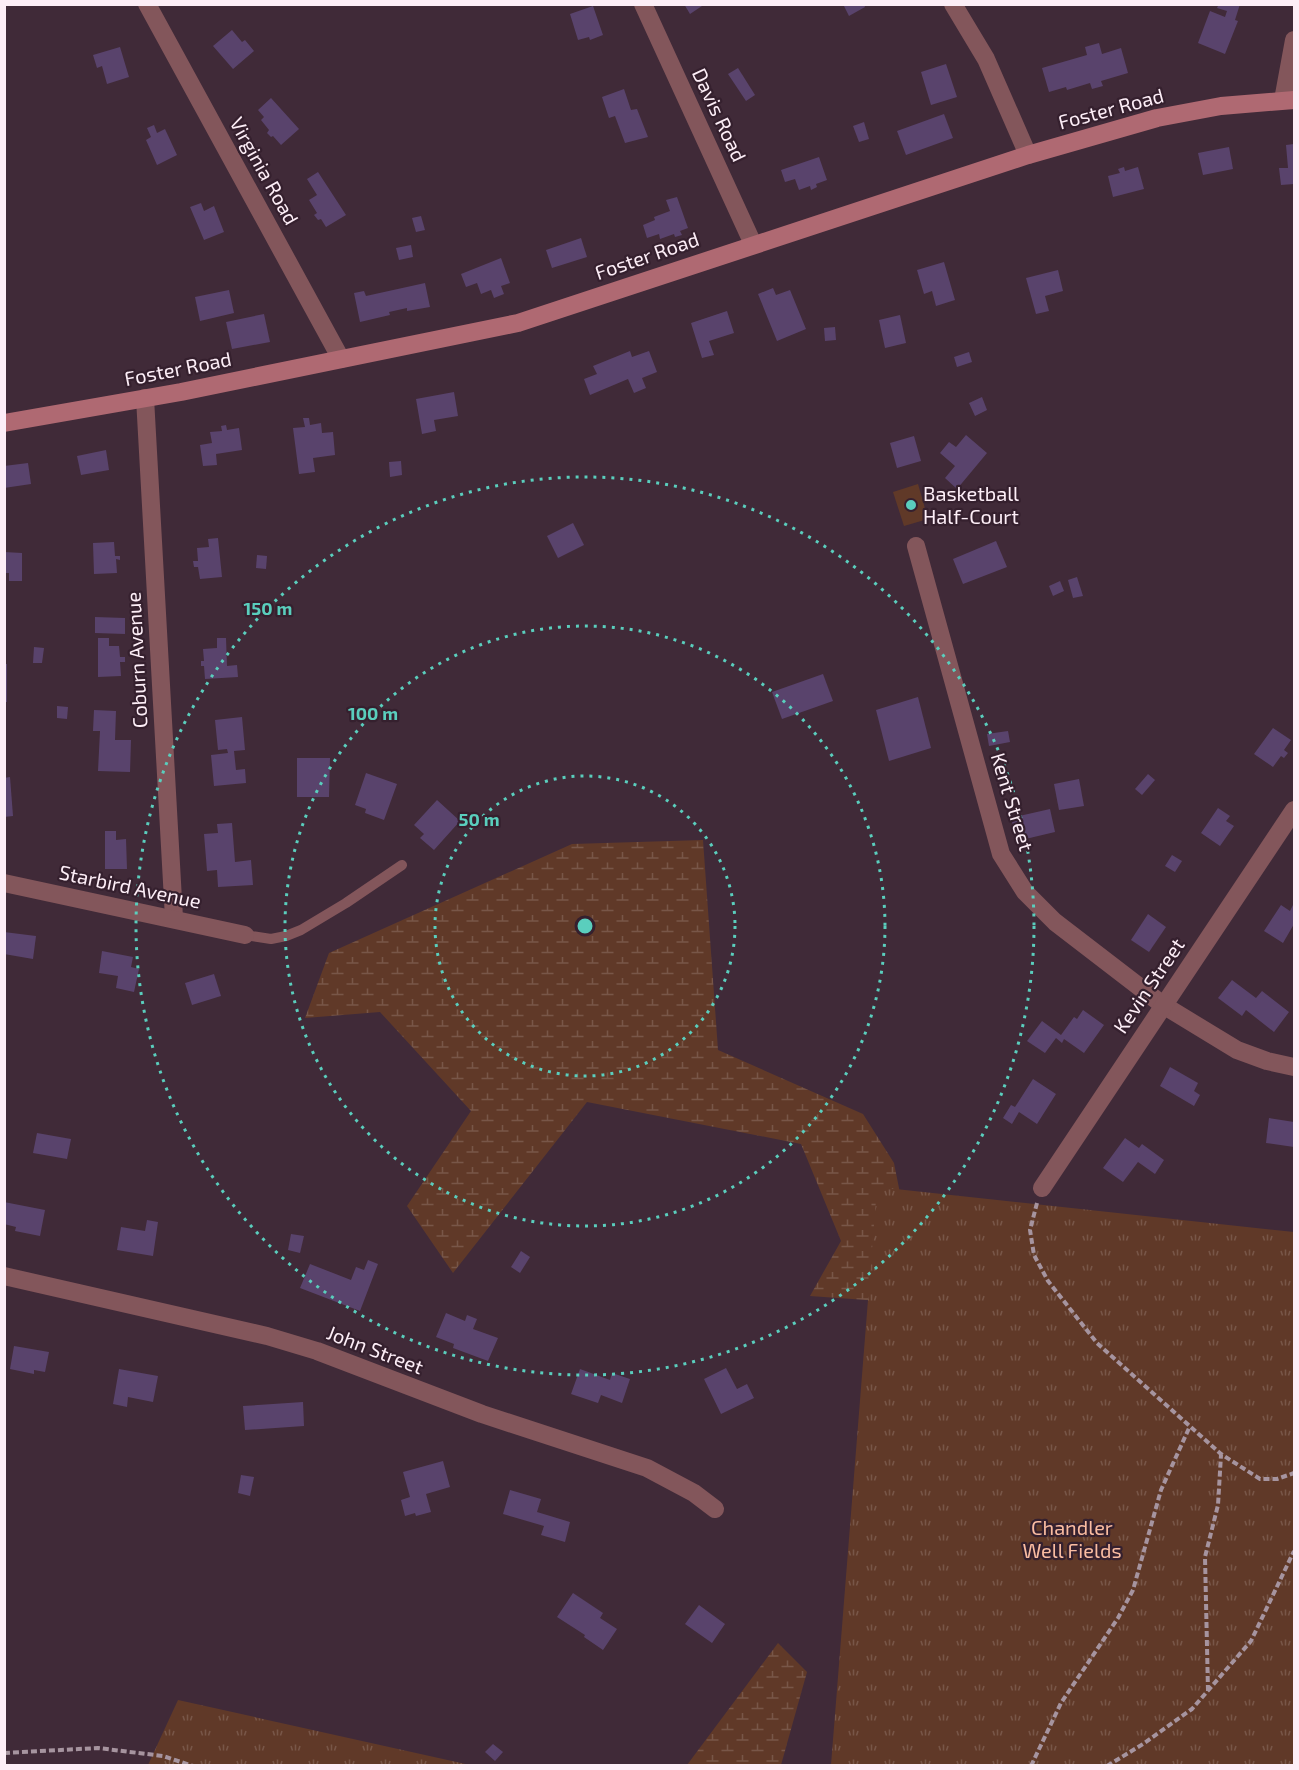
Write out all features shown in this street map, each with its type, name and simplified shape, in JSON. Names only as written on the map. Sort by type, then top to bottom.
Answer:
[{"type":"street","name":"Virginia Road","points":[[147,4],[341,359]]},
{"type":"street","name":"Davis Road","points":[[643,4],[753,244]]},
{"type":"street","points":[[953,4],[986,59],[1028,154]]},
{"type":"street","points":[[1288,100],[1294,40]]},
{"type":"street","name":"Foster Road","points":[[4,423],[145,398],[518,323],[1028,154],[1157,118],[1221,106],[1288,100]]},
{"type":"street","name":"Coburn Avenue","points":[[145,398],[174,918]]},
{"type":"street","name":"Kent Street","points":[[916,546],[1001,854],[1025,892],[1055,922],[1163,1005],[1237,1050],[1267,1061],[1294,1067]]},
{"type":"street","name":"Kevin Street","points":[[1042,1188],[1294,810]]},
{"type":"street","name":"Starbird Avenue","points":[[4,883],[245,935]]},
{"type":"street","name":"John Street","points":[[4,1276],[267,1336],[317,1352],[482,1414],[647,1468],[694,1493],[715,1509]]},
{"type":"lane","points":[[245,935],[271,939],[301,930],[402,865]]},
{"type":"path","points":[[1042,1188],[1030,1230],[1034,1255],[1048,1281],[1096,1343],[1221,1454],[1260,1479],[1277,1479],[1294,1473]]},
{"type":"path","points":[[1031,1766],[1061,1702],[1118,1618],[1133,1590],[1161,1490],[1190,1426]]},
{"type":"path","points":[[1208,1691],[1206,1557],[1218,1505],[1221,1454]]},
{"type":"path","points":[[1107,1766],[1192,1709],[1208,1691],[1251,1641],[1294,1551]]},
{"type":"path","points":[[4,1753],[98,1748],[163,1756],[193,1766]]},
{"type":"green space","name":"Basketball Half-Court","points":[[918,484],[928,519],[904,526],[893,492]]},
{"type":"green space","points":[[703,840],[718,1050],[863,1114],[894,1163],[922,1304],[810,1296],[841,1241],[801,1144],[587,1102],[453,1273],[407,1206],[471,1111],[380,1012],[305,1018],[329,953],[572,844]]},
{"type":"green space","name":"Chandler Well Fields","points":[[877,1187],[1294,1232],[1294,1765],[831,1765]]},
{"type":"green space","points":[[778,1643],[807,1672],[781,1765],[687,1765]]},
{"type":"green space","points":[[178,1700],[470,1765],[148,1765]]},
{"type":"building","points":[[684,4],[705,4],[690,14]]},
{"type":"building","points":[[843,4],[864,4],[865,7],[849,16]]},
{"type":"building","points":[[1219,4],[1240,4],[1235,20],[1238,21],[1225,54],[1198,43],[1210,11],[1225,17],[1227,11],[1217,8]]},
{"type":"building","points":[[593,6],[603,35],[590,40],[589,37],[578,40],[570,14]]},
{"type":"building","points":[[232,30],[254,51],[233,69],[213,46]]},
{"type":"building","points":[[1099,43],[1102,54],[1121,48],[1128,73],[1101,81],[1103,86],[1092,89],[1090,83],[1067,90],[1066,87],[1049,92],[1042,68],[1087,55],[1085,47]]},
{"type":"building","points":[[120,47],[129,77],[107,84],[102,66],[97,68],[93,55]]},
{"type":"building","points":[[946,64],[957,97],[931,105],[921,72]]},
{"type":"building","points":[[738,68],[755,95],[746,101],[728,74]]},
{"type":"building","points":[[624,89],[631,110],[637,109],[648,137],[625,143],[615,116],[609,118],[602,97]]},
{"type":"building","points":[[271,98],[299,129],[281,145],[267,133],[269,130],[261,120],[264,117],[258,110]]},
{"type":"building","points":[[944,114],[953,138],[906,155],[897,131]]},
{"type":"building","points":[[864,122],[869,139],[859,142],[853,126]]},
{"type":"building","points":[[154,125],[157,133],[165,129],[177,155],[157,165],[146,140],[151,137],[147,128]]},
{"type":"building","points":[[1294,144],[1294,184],[1281,185],[1279,168],[1288,168],[1286,145]]},
{"type":"building","points":[[1229,147],[1233,169],[1203,175],[1198,153]]},
{"type":"building","points":[[819,157],[827,180],[816,184],[817,187],[811,190],[810,186],[799,190],[795,179],[785,182],[781,170]]},
{"type":"building","points":[[1124,167],[1125,171],[1138,167],[1144,189],[1113,197],[1108,176],[1120,173],[1118,169]]},
{"type":"building","points":[[318,172],[346,215],[326,227],[321,219],[318,220],[314,215],[317,213],[309,200],[317,195],[307,179]]},
{"type":"building","points":[[677,197],[688,228],[680,231],[682,235],[675,237],[674,234],[660,239],[659,234],[647,238],[643,225],[655,220],[654,217],[670,211],[666,200]]},
{"type":"building","points":[[201,203],[204,211],[214,206],[224,232],[204,240],[190,207]]},
{"type":"building","points":[[421,216],[425,230],[416,232],[412,218]]},
{"type":"building","points":[[581,238],[587,257],[552,268],[546,250]]},
{"type":"building","points":[[411,245],[413,257],[399,260],[396,248]]},
{"type":"building","points":[[501,258],[510,283],[501,286],[504,294],[494,298],[491,290],[481,294],[477,283],[466,287],[461,274]]},
{"type":"building","points":[[944,262],[955,300],[936,306],[932,291],[924,294],[917,270]]},
{"type":"building","points":[[1058,270],[1063,291],[1045,296],[1049,311],[1036,314],[1026,278]]},
{"type":"building","points":[[425,283],[430,307],[407,311],[407,308],[389,312],[390,315],[360,322],[354,293],[364,291],[366,296]]},
{"type":"building","points":[[773,288],[776,295],[790,290],[806,329],[777,341],[758,294]]},
{"type":"building","points":[[229,290],[234,313],[200,321],[195,297]]},
{"type":"building","points":[[727,311],[734,333],[709,341],[714,355],[702,358],[691,323]]},
{"type":"building","points":[[264,314],[270,342],[232,349],[226,322]]},
{"type":"building","points":[[900,315],[906,343],[885,348],[879,320]]},
{"type":"building","points":[[835,327],[836,340],[825,341],[824,328]]},
{"type":"building","points":[[630,351],[632,357],[649,351],[657,372],[642,378],[646,388],[634,393],[628,379],[590,395],[584,379],[597,374],[593,366]]},
{"type":"building","points":[[969,352],[972,362],[957,367],[954,357]]},
{"type":"building","points":[[454,392],[458,416],[434,420],[436,431],[422,434],[416,399]]},
{"type":"building","points":[[982,397],[987,410],[975,416],[969,403]]},
{"type":"building","points":[[303,418],[309,418],[310,425],[321,423],[322,433],[333,432],[335,455],[313,458],[315,472],[299,474],[293,428],[305,427]]},
{"type":"building","points":[[226,425],[227,430],[239,428],[242,450],[216,454],[217,465],[203,466],[200,445],[212,443],[210,432],[222,431],[221,426]]},
{"type":"building","points":[[966,435],[987,453],[957,489],[945,478],[955,466],[940,453],[949,442],[956,447]]},
{"type":"building","points":[[914,436],[921,461],[897,468],[890,443]]},
{"type":"building","points":[[106,450],[109,470],[81,475],[77,456]]},
{"type":"building","points":[[401,461],[402,475],[390,477],[389,462]]},
{"type":"building","points":[[28,463],[31,484],[4,488],[4,466]]},
{"type":"building","points":[[573,523],[584,545],[558,558],[547,536]]},
{"type":"building","points":[[218,538],[222,577],[200,579],[198,567],[194,567],[193,561],[198,561],[197,548],[209,547],[208,539]]},
{"type":"building","points":[[996,541],[1007,567],[963,584],[953,559]]},
{"type":"building","points":[[114,542],[115,556],[120,556],[120,560],[116,559],[117,573],[94,574],[93,543]]},
{"type":"building","points":[[4,552],[22,553],[22,581],[9,581],[9,573],[4,573]]},
{"type":"building","points":[[257,555],[267,556],[266,569],[256,568]]},
{"type":"building","points":[[1077,577],[1083,596],[1073,598],[1068,580]]},
{"type":"building","points":[[1060,581],[1064,591],[1053,596],[1049,586]]},
{"type":"building","points":[[95,617],[125,618],[125,634],[95,633]]},
{"type":"building","points":[[98,638],[109,638],[109,646],[119,646],[120,657],[125,657],[125,662],[120,662],[121,676],[98,677]]},
{"type":"building","points":[[217,638],[226,638],[227,666],[237,665],[238,677],[205,679],[204,666],[201,666],[201,661],[204,661],[203,649],[217,648]]},
{"type":"building","points":[[34,647],[44,648],[42,663],[33,663]]},
{"type":"building","points":[[4,664],[7,664],[7,702],[4,702]]},
{"type":"building","points":[[823,674],[833,701],[782,719],[772,692]]},
{"type":"building","points":[[918,697],[931,748],[889,761],[876,710]]},
{"type":"building","points":[[57,706],[68,707],[67,719],[57,718]]},
{"type":"building","points":[[94,710],[116,711],[115,740],[131,740],[130,772],[98,771],[100,731],[93,731]]},
{"type":"building","points":[[242,717],[245,750],[234,751],[236,770],[245,769],[246,783],[214,786],[211,755],[228,753],[227,749],[218,750],[215,720]]},
{"type":"building","points":[[1273,728],[1291,740],[1284,750],[1288,753],[1284,758],[1281,756],[1273,767],[1254,754]]},
{"type":"building","points":[[1008,731],[1010,742],[989,746],[987,734]]},
{"type":"building","points":[[297,758],[330,758],[329,797],[297,797]]},
{"type":"building","points":[[366,773],[397,784],[384,820],[365,813],[366,809],[355,805]]},
{"type":"building","points":[[1148,774],[1155,780],[1142,795],[1135,789]]},
{"type":"building","points":[[10,777],[13,816],[4,817],[4,778]]},
{"type":"building","points":[[1079,779],[1084,806],[1059,810],[1054,784]]},
{"type":"building","points":[[437,800],[460,821],[434,850],[420,838],[424,834],[414,825]]},
{"type":"building","points":[[1218,808],[1230,816],[1226,821],[1234,826],[1220,846],[1201,833]]},
{"type":"building","points":[[1050,809],[1055,832],[1017,841],[1011,818]]},
{"type":"building","points":[[232,823],[235,862],[251,860],[253,885],[218,887],[217,870],[207,871],[204,834],[218,833],[217,824]]},
{"type":"building","points":[[105,831],[116,831],[116,840],[126,839],[127,869],[105,869]]},
{"type":"building","points":[[1172,855],[1182,861],[1175,872],[1165,866]]},
{"type":"building","points":[[1294,903],[1294,924],[1283,943],[1264,931],[1281,905],[1290,911]]},
{"type":"building","points":[[1148,914],[1166,927],[1149,952],[1131,940]]},
{"type":"building","points":[[4,932],[36,936],[33,959],[4,954]]},
{"type":"building","points":[[102,951],[133,957],[131,967],[139,969],[134,992],[116,988],[118,976],[99,973]]},
{"type":"building","points":[[214,974],[221,996],[192,1005],[185,983]]},
{"type":"building","points":[[1232,980],[1256,998],[1262,991],[1289,1012],[1274,1032],[1246,1010],[1242,1016],[1218,998]]},
{"type":"building","points":[[1083,1010],[1104,1025],[1084,1053],[1064,1039],[1062,1043],[1056,1038],[1045,1053],[1027,1041],[1042,1021],[1061,1035],[1074,1017],[1077,1019]]},
{"type":"building","points":[[1170,1067],[1198,1083],[1194,1091],[1200,1095],[1194,1106],[1160,1086]]},
{"type":"building","points":[[1033,1079],[1056,1094],[1037,1124],[1019,1112],[1012,1124],[1003,1118],[1011,1105],[1015,1107]]},
{"type":"building","points":[[1269,1118],[1294,1122],[1294,1147],[1266,1143]]},
{"type":"building","points":[[37,1133],[71,1139],[67,1159],[33,1153]]},
{"type":"building","points":[[1125,1138],[1139,1148],[1142,1144],[1164,1160],[1155,1174],[1138,1162],[1123,1182],[1103,1168]]},
{"type":"building","points":[[4,1202],[45,1210],[40,1236],[15,1231],[16,1227],[4,1224]]},
{"type":"building","points":[[147,1220],[158,1222],[153,1256],[117,1250],[121,1227],[145,1231]]},
{"type":"building","points":[[291,1234],[304,1236],[300,1253],[288,1250]]},
{"type":"building","points":[[521,1251],[530,1257],[520,1273],[511,1267]]},
{"type":"building","points":[[368,1260],[378,1264],[360,1311],[300,1288],[310,1264],[351,1280],[356,1267],[364,1270]]},
{"type":"building","points":[[446,1313],[465,1321],[467,1315],[477,1319],[473,1329],[498,1338],[488,1361],[453,1348],[454,1344],[436,1337]]},
{"type":"building","points":[[14,1346],[49,1352],[45,1372],[34,1370],[34,1374],[10,1369]]},
{"type":"building","points":[[726,1368],[737,1389],[747,1384],[754,1398],[721,1414],[704,1379]]},
{"type":"building","points":[[119,1369],[158,1376],[153,1402],[128,1397],[127,1407],[113,1404]]},
{"type":"building","points":[[580,1369],[610,1380],[612,1373],[630,1379],[622,1403],[601,1395],[598,1403],[571,1394]]},
{"type":"building","points":[[303,1402],[304,1426],[245,1430],[243,1406]]},
{"type":"building","points":[[443,1461],[450,1487],[426,1494],[431,1512],[405,1516],[401,1500],[410,1497],[403,1472]]},
{"type":"building","points":[[241,1475],[254,1477],[250,1496],[238,1493]]},
{"type":"building","points":[[510,1490],[541,1499],[537,1512],[570,1522],[565,1542],[541,1535],[544,1526],[503,1514]]},
{"type":"building","points":[[573,1593],[603,1613],[600,1618],[617,1629],[603,1650],[557,1617]]},
{"type":"building","points":[[699,1605],[725,1624],[712,1643],[685,1624]]},
{"type":"building","points":[[493,1744],[503,1752],[495,1761],[485,1752]]},
{"type":"place","name":"Basketball Half-Court","points":[[911,505]]}]
